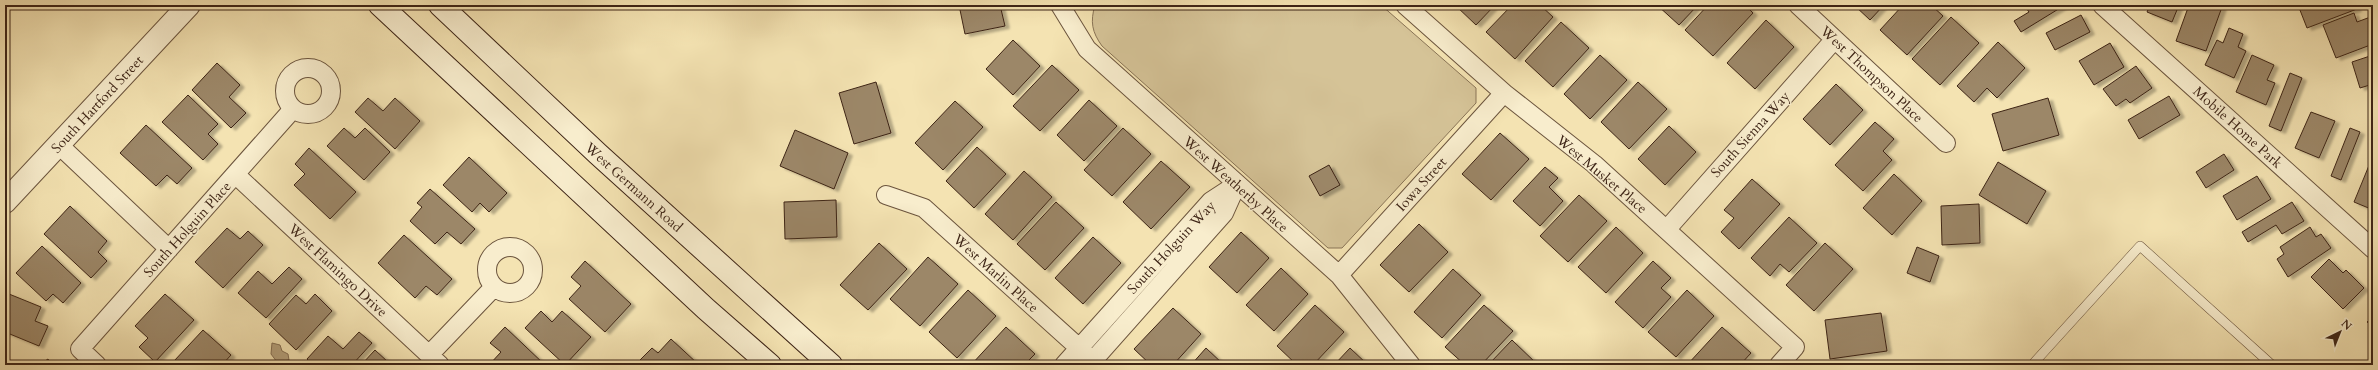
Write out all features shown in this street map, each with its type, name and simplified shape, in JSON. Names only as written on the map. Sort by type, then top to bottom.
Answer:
[{"type":"main road","name":"South Hartford Street","points":[[5,202],[189,5]]},
{"type":"main road","points":[[380,5],[700,303],[770,365]]},
{"type":"main road","name":"West Germann Road","points":[[440,5],[598,154],[831,365]]},
{"type":"street","name":"West Weatherby Place","points":[[1060,5],[1087,49],[1339,275],[1411,365]]},
{"type":"street","name":"West Musket Place","points":[[1405,5],[1504,93],[1594,164],[1795,347],[1779,365]]},
{"type":"street","name":"West Thompson Place","points":[[1798,5],[1834,40],[1946,142]]},
{"type":"street","name":"Mobile Home Park","points":[[2102,5],[2373,249]]},
{"type":"street","name":"South Sienna Way","points":[[1667,229],[1834,40]]},
{"type":"street","name":"Iowa Street","points":[[1339,275],[1504,93]]},
{"type":"street","name":"South Holguin Place","points":[[97,365],[80,349],[294,109]]},
{"type":"street","points":[[59,145],[170,249]]},
{"type":"street","name":"West Flamingo Drive","points":[[236,175],[435,360]]},
{"type":"street","name":"South Holguin Way","points":[[1064,365],[1211,201],[1237,184]]},
{"type":"street","name":"South Holguin Way","points":[[1093,363],[1224,213],[1237,184]]},
{"type":"street","name":"West Marlin Place","points":[[886,195],[924,208],[1079,347],[1093,363]]},
{"type":"street","points":[[435,360],[494,287]]},
{"type":"lane","points":[[2032,365],[2140,246],[2272,365]]},
{"type":"shaded area","points":[[1095,5],[1381,5],[1476,88],[1476,103],[1342,248],[1328,248],[1102,46],[1096,36],[1092,22]]},
{"type":"shaded area","points":[[272,343],[280,345],[282,351],[288,354],[289,360],[277,362],[271,354]]},
{"type":"building","points":[[959,5],[1000,5],[1005,26],[965,34]]},
{"type":"building","points":[[1455,5],[1495,5],[1476,25]]},
{"type":"building","points":[[1512,5],[1540,5],[1553,17],[1515,59],[1486,32]]},
{"type":"building","points":[[1657,5],[1698,5],[1679,25]]},
{"type":"building","points":[[1708,5],[1745,5],[1753,13],[1713,56],[1685,30]]},
{"type":"building","points":[[1854,5],[1884,5],[1870,20]]},
{"type":"building","points":[[1903,5],[1931,5],[1943,16],[1907,55],[1880,30]]},
{"type":"building","points":[[2024,5],[2065,5],[2021,32],[2014,21],[2029,12]]},
{"type":"building","points":[[2150,5],[2179,5],[2172,22],[2147,12]]},
{"type":"building","points":[[2189,5],[2216,5],[2222,7],[2206,51],[2176,41]]},
{"type":"building","points":[[2298,5],[2356,5],[2357,9],[2307,28]]},
{"type":"building","points":[[2354,13],[2357,22],[2373,16],[2373,44],[2336,58],[2323,25]]},
{"type":"building","points":[[2081,15],[2090,32],[2055,50],[2046,33]]},
{"type":"building","points":[[1951,17],[1979,43],[1940,85],[1912,59]]},
{"type":"building","points":[[1766,20],[1794,47],[1755,89],[1727,63]]},
{"type":"building","points":[[1561,22],[1589,48],[1553,87],[1525,61]]},
{"type":"building","points":[[2229,28],[2243,34],[2238,47],[2246,51],[2234,78],[2205,65],[2217,40],[2223,43]]},
{"type":"building","points":[[1013,40],[1040,66],[1013,95],[986,69]]},
{"type":"building","points":[[1998,42],[2025,68],[1997,98],[1987,88],[1974,102],[1957,86]]},
{"type":"building","points":[[2110,43],[2124,67],[2094,85],[2079,61]]},
{"type":"building","points":[[1600,55],[1627,80],[1590,119],[1564,94]]},
{"type":"building","points":[[2252,55],[2274,65],[2267,80],[2275,83],[2266,105],[2236,92]]},
{"type":"building","points":[[2373,55],[2373,84],[2360,88],[2352,62]]},
{"type":"building","points":[[217,63],[240,85],[229,97],[246,113],[231,128],[192,90]]},
{"type":"building","points":[[1052,65],[1079,90],[1040,131],[1013,106]]},
{"type":"building","points":[[2136,66],[2152,88],[2130,103],[2126,99],[2116,106],[2103,89]]},
{"type":"building","points":[[2290,73],[2302,78],[2281,131],[2269,126]]},
{"type":"building","points":[[876,82],[891,133],[854,144],[839,93]]},
{"type":"building","points":[[1638,82],[1667,109],[1629,149],[1601,122]]},
{"type":"building","points":[[1836,84],[1863,110],[1830,145],[1803,119]]},
{"type":"building","points":[[188,95],[218,124],[208,134],[218,144],[203,160],[162,122]]},
{"type":"building","points":[[2169,96],[2180,115],[2139,139],[2128,120]]},
{"type":"building","points":[[368,98],[383,111],[395,98],[420,121],[395,149],[355,112]]},
{"type":"building","points":[[2048,98],[2059,135],[2003,151],[1992,114]]},
{"type":"building","points":[[1089,100],[1117,126],[1084,161],[1057,135]]},
{"type":"building","points":[[955,101],[983,127],[943,170],[915,143]]},
{"type":"building","points":[[2311,112],[2335,121],[2319,158],[2295,148]]},
{"type":"building","points":[[1875,122],[1894,139],[1883,151],[1892,160],[1863,191],[1835,165]]},
{"type":"building","points":[[146,125],[192,168],[177,184],[167,175],[156,186],[120,153]]},
{"type":"building","points":[[1669,126],[1696,152],[1665,185],[1638,159]]},
{"type":"building","points":[[344,128],[355,138],[365,128],[390,152],[364,180],[327,146]]},
{"type":"building","points":[[1123,128],[1151,154],[1112,196],[1084,170]]},
{"type":"building","points":[[2350,128],[2360,132],[2341,180],[2331,176]]},
{"type":"building","points":[[795,130],[848,153],[834,189],[780,166]]},
{"type":"building","points":[[1500,133],[1529,159],[1491,200],[1462,174]]},
{"type":"building","points":[[977,147],[1006,174],[974,208],[946,181]]},
{"type":"building","points":[[309,148],[356,192],[330,219],[294,185],[305,174],[295,164]]},
{"type":"building","points":[[2224,154],[2234,170],[2206,188],[2196,172]]},
{"type":"building","points":[[469,157],[507,193],[489,212],[480,203],[472,212],[443,185]]},
{"type":"building","points":[[1161,161],[1190,187],[1151,229],[1123,202]]},
{"type":"building","points":[[1998,162],[2046,191],[2027,224],[1979,195]]},
{"type":"building","points":[[2370,163],[2373,165],[2373,203],[2371,209],[2354,202]]},
{"type":"building","points":[[1329,165],[1340,185],[1320,196],[1309,176]]},
{"type":"building","points":[[1545,167],[1558,178],[1549,187],[1563,201],[1540,226],[1513,201]]},
{"type":"building","points":[[1024,171],[1052,197],[1013,240],[985,214]]},
{"type":"building","points":[[1894,174],[1922,201],[1892,235],[1863,208]]},
{"type":"building","points":[[2257,176],[2271,199],[2237,220],[2223,196]]},
{"type":"building","points":[[1752,179],[1780,204],[1739,249],[1721,232],[1734,218],[1724,210]]},
{"type":"building","points":[[430,189],[475,229],[461,244],[447,232],[435,244],[410,221],[422,207],[417,203]]},
{"type":"building","points":[[1579,195],[1607,221],[1568,262],[1540,236]]},
{"type":"building","points":[[836,200],[837,237],[785,239],[784,202]]},
{"type":"building","points":[[1056,202],[1084,228],[1045,270],[1017,244]]},
{"type":"building","points":[[2292,202],[2304,221],[2282,234],[2276,225],[2248,242],[2242,232]]},
{"type":"building","points":[[1979,204],[1980,243],[1942,245],[1941,206]]},
{"type":"building","points":[[70,206],[107,241],[98,252],[107,261],[91,278],[44,234]]},
{"type":"building","points":[[1789,217],[1817,243],[1789,272],[1780,264],[1770,276],[1751,258]]},
{"type":"building","points":[[1419,224],[1448,252],[1409,292],[1380,265]]},
{"type":"building","points":[[1616,227],[1643,253],[1606,293],[1578,267]]},
{"type":"building","points":[[2310,227],[2316,237],[2321,234],[2331,248],[2288,277],[2277,259],[2284,254],[2280,247]]},
{"type":"building","points":[[227,228],[240,239],[248,231],[263,245],[223,288],[195,262]]},
{"type":"building","points":[[1241,232],[1269,258],[1237,293],[1209,267]]},
{"type":"building","points":[[404,235],[452,279],[437,295],[426,286],[415,298],[378,263]]},
{"type":"building","points":[[1093,237],[1121,263],[1083,304],[1055,278]]},
{"type":"building","points":[[879,243],[907,269],[868,310],[840,285]]},
{"type":"building","points":[[1825,243],[1853,269],[1814,311],[1786,285]]},
{"type":"building","points":[[42,246],[81,283],[63,303],[53,294],[46,301],[16,273]]},
{"type":"building","points":[[1917,247],[1939,256],[1930,282],[1907,273]]},
{"type":"building","points":[[928,257],[958,284],[920,326],[890,299]]},
{"type":"building","points":[[2329,259],[2343,273],[2346,270],[2364,288],[2343,309],[2311,277]]},
{"type":"building","points":[[585,261],[631,304],[605,332],[569,299],[581,286],[571,277]]},
{"type":"building","points":[[1653,261],[1671,278],[1661,288],[1671,297],[1643,328],[1615,302]]},
{"type":"building","points":[[289,267],[302,279],[266,318],[238,293],[258,271],[272,284]]},
{"type":"building","points":[[1281,268],[1308,294],[1274,331],[1246,305]]},
{"type":"building","points":[[1453,269],[1481,295],[1442,338],[1414,312]]},
{"type":"building","points":[[968,290],[996,316],[957,358],[929,332]]},
{"type":"building","points":[[1687,290],[1714,316],[1676,357],[1648,332]]},
{"type":"building","points":[[9,294],[41,307],[35,321],[48,326],[39,346],[5,332],[5,302]]},
{"type":"building","points":[[165,294],[194,320],[155,362],[139,347],[148,338],[135,326]]},
{"type":"building","points":[[315,294],[332,311],[296,350],[269,324],[296,295],[306,304]]},
{"type":"building","points":[[1315,305],[1344,332],[1313,365],[1297,365],[1277,346]]},
{"type":"building","points":[[1484,305],[1513,331],[1481,365],[1465,365],[1445,347]]},
{"type":"building","points":[[1173,308],[1201,334],[1173,365],[1151,365],[1134,349]]},
{"type":"building","points":[[541,311],[552,322],[562,311],[591,337],[565,365],[525,328]]},
{"type":"building","points":[[1881,313],[1887,351],[1830,359],[1825,320]]},
{"type":"building","points":[[2373,316],[2373,327],[2367,322]]},
{"type":"building","points":[[505,327],[545,365],[489,365],[501,352],[490,343]]},
{"type":"building","points":[[1006,327],[1035,354],[1024,365],[971,365]]},
{"type":"building","points":[[1722,327],[1751,353],[1740,365],[1687,365]]},
{"type":"building","points":[[203,330],[231,355],[222,365],[178,365],[174,361]]},
{"type":"building","points":[[359,332],[372,343],[352,365],[313,365],[307,359],[328,336],[343,349]]},
{"type":"building","points":[[671,339],[698,364],[643,365],[639,361],[652,348],[658,353]]},
{"type":"building","points":[[1512,340],[1538,365],[1488,365]]},
{"type":"building","points":[[1206,348],[1224,365],[1191,365]]},
{"type":"building","points":[[1350,348],[1368,365],[1334,365]]},
{"type":"building","points":[[375,350],[388,362],[385,365],[361,365]]},
{"type":"building","points":[[48,359],[52,365],[39,365]]}]
